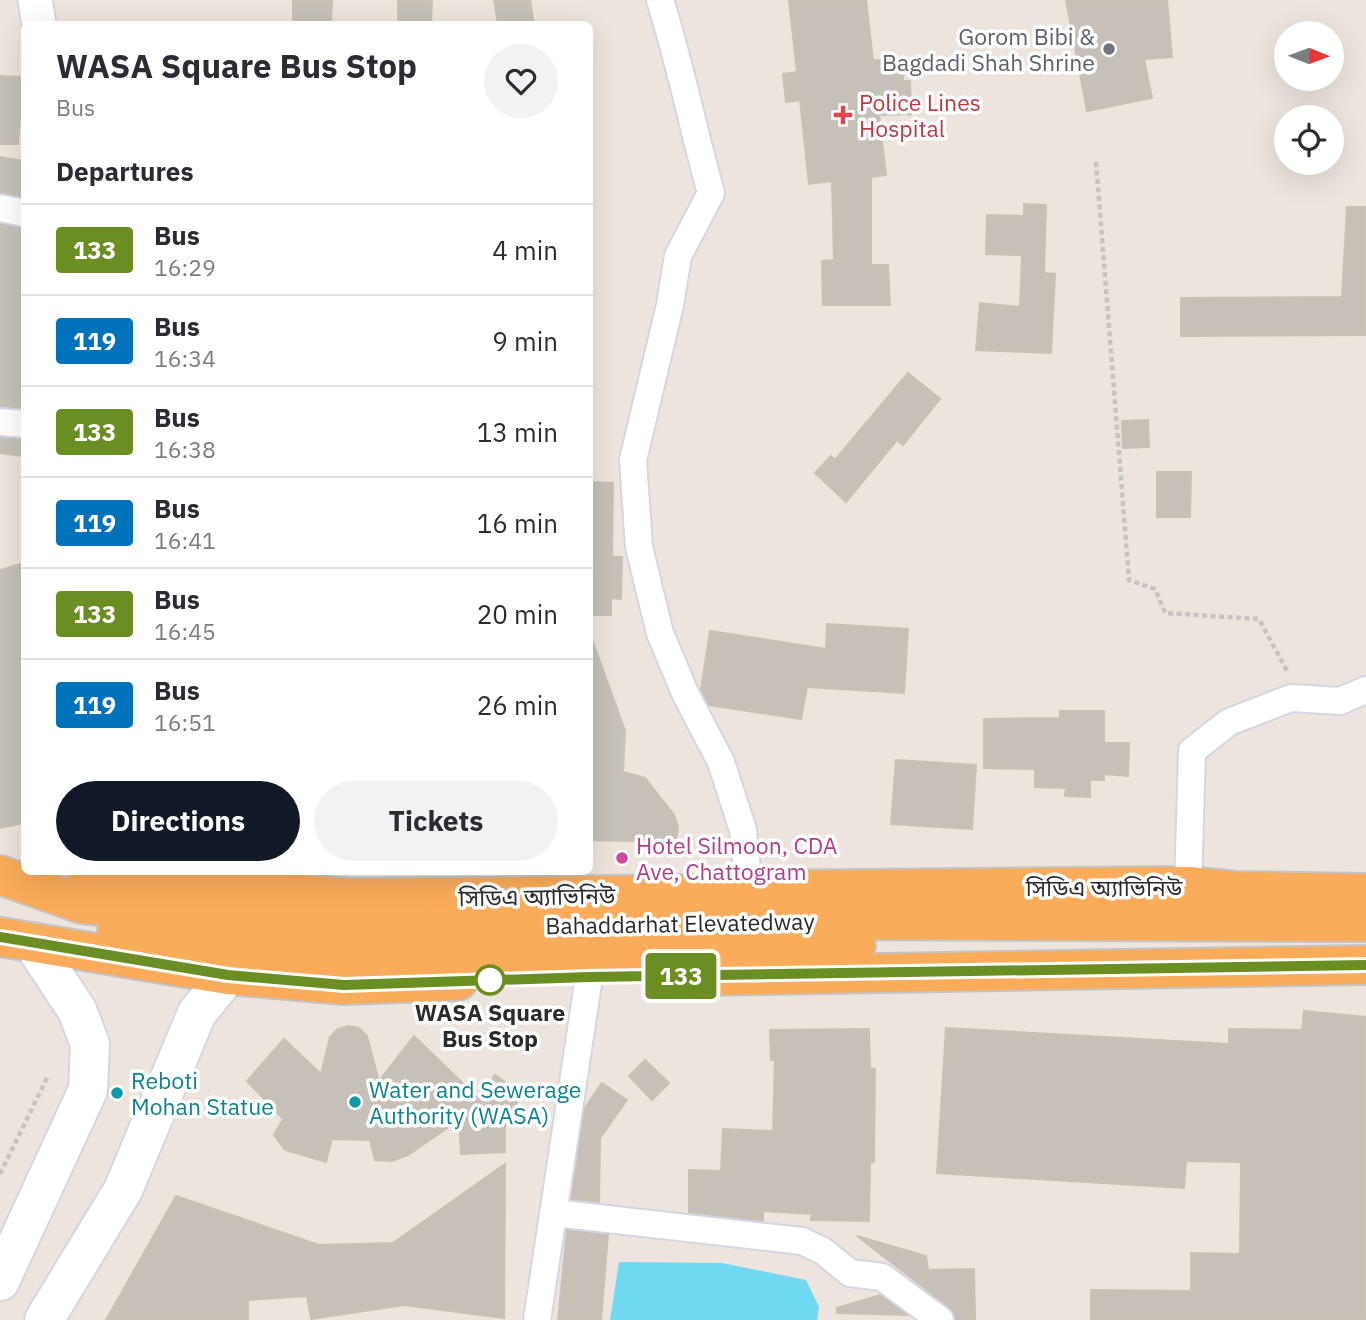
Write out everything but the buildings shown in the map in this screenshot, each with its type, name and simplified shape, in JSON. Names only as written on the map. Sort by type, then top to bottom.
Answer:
[{"type":"highway","points":[[0,860],[21,863]]},
{"type":"highway","name":"Bahaddarhat Elevatedway","points":[[0,875],[82,904],[201,917],[425,929],[792,920],[1366,922]]},
{"type":"highway","name":"সিডিএ অ্যাভিনিউ","points":[[136,875],[185,878],[352,898],[696,894],[748,890],[1188,886],[1235,891],[1366,893]]},
{"type":"highway","name":"Bahaddarhat Elevatedway","points":[[0,902],[23,932],[422,957],[817,946],[1366,942]]},
{"type":"highway","points":[[23,932],[228,975],[344,985],[589,977],[1366,965]]},
{"type":"highway","points":[[542,953],[664,976],[1366,983]]},
{"type":"main road","points":[[0,1281],[88,1090],[90,1044],[77,1010],[23,932]]},
{"type":"main road","points":[[44,1320],[123,1190],[197,1013],[228,975]]},
{"type":"street","points":[[35,0],[38,21]]},
{"type":"street","points":[[660,0],[677,54],[690,118],[711,193],[678,256],[670,305],[633,460],[639,547],[660,633],[685,693],[721,762],[743,830],[748,890]]},
{"type":"street","points":[[0,208],[21,212]]},
{"type":"street","points":[[0,422],[21,424]]},
{"type":"street","points":[[1188,886],[1192,751],[1229,722],[1291,698],[1340,701],[1366,690]]},
{"type":"street","points":[[537,1320],[589,977]]},
{"type":"street","points":[[554,1213],[802,1241],[823,1251],[850,1273],[882,1277],[940,1320]]},
{"type":"path","points":[[1096,162],[1129,580],[1155,589],[1165,613],[1259,620],[1302,699]]},
{"type":"path","points":[[0,1174],[48,1076]]},
{"type":"water","points":[[619,1262],[722,1263],[806,1280],[819,1307],[817,1320],[610,1320]]},
{"type":"bus line","name":"133","points":[[0,937],[228,975],[344,985],[589,977],[1366,965]]},
{"type":"place","name":"Gorom Bibi & Bagdadi Shah Shrine","points":[[1109,49]]},
{"type":"place","name":"Police Lines Hospital","points":[[843,115]]},
{"type":"place","name":"Hotel Silmoon, CDA Ave, Chattogram","points":[[622,858]]},
{"type":"place","name":"WASA Square Bus Stop","points":[[490,980]]},
{"type":"place","name":"Reboti Mohan Statue","points":[[117,1093]]},
{"type":"place","name":"Water and Sewerage Authority (WASA)","points":[[355,1102]]}]
